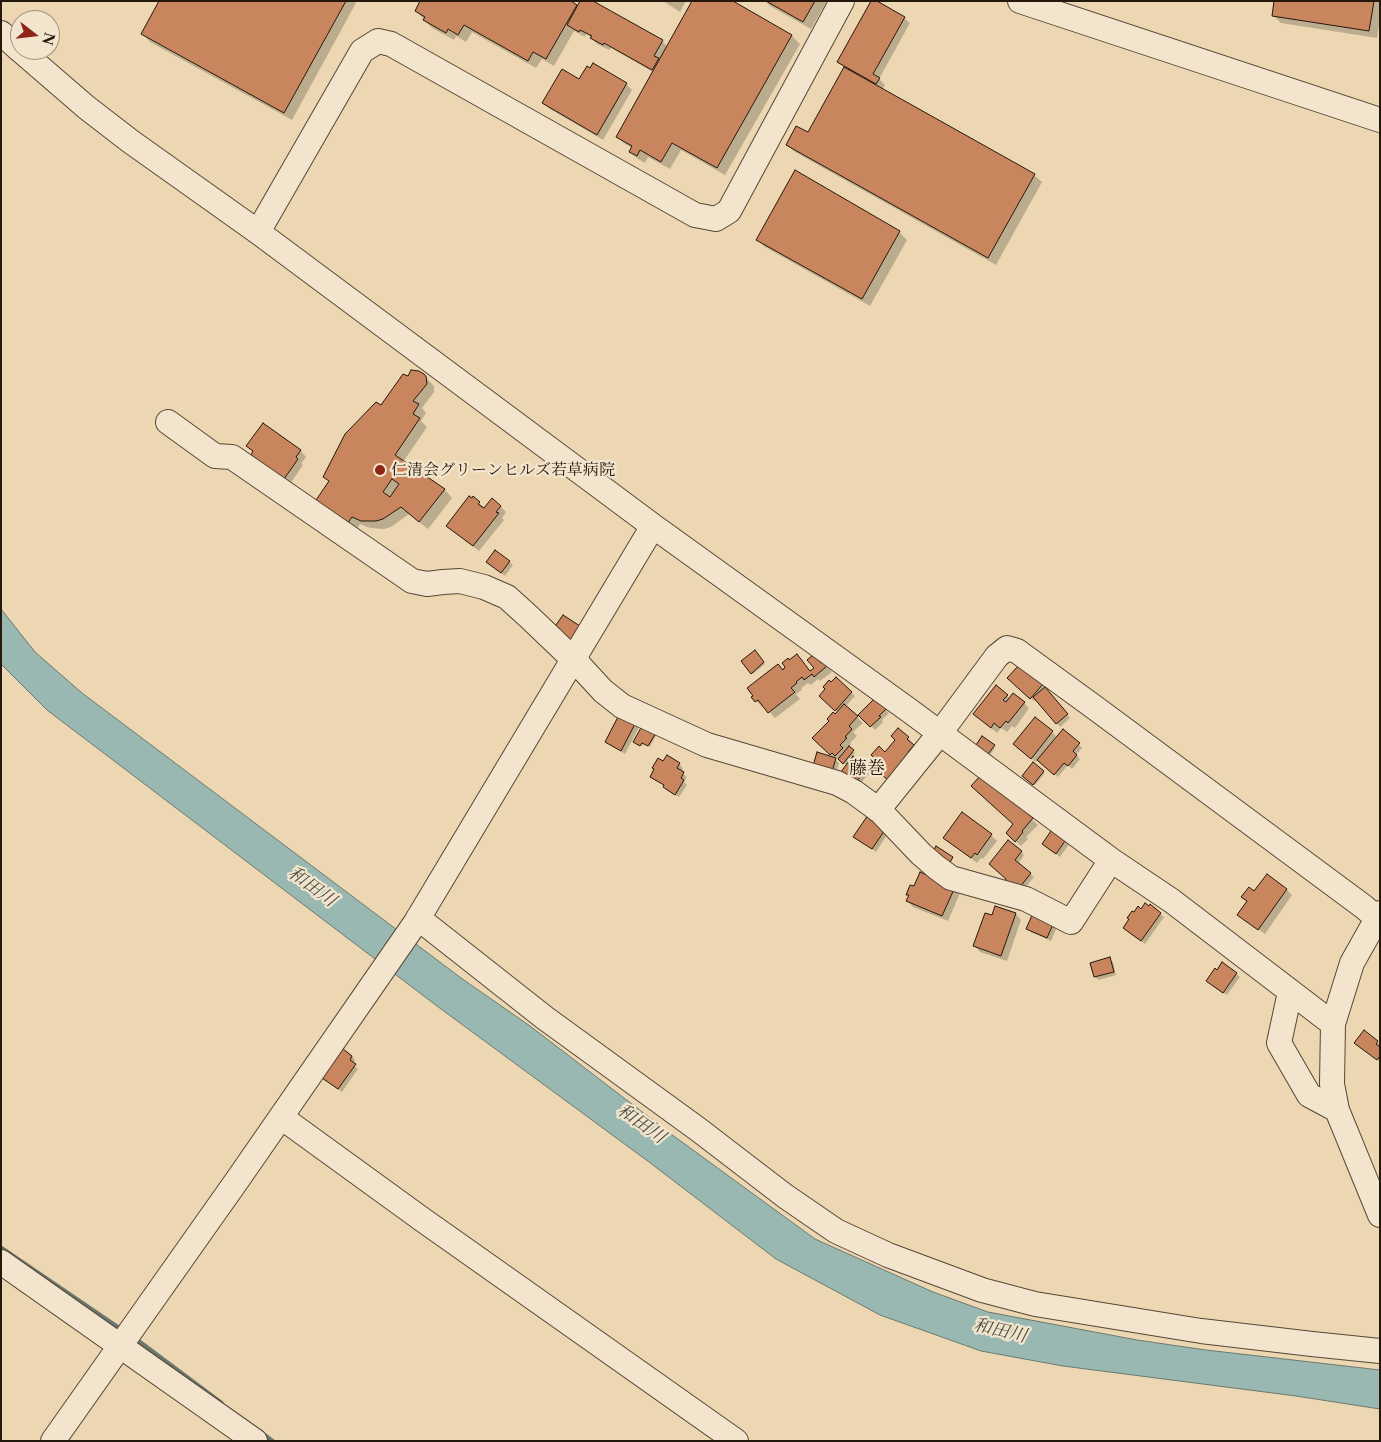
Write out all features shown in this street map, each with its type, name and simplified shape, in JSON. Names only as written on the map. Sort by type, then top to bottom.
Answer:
[{"type":"street","points":[[258,232],[362,51],[378,40],[391,44],[695,214],[716,219],[729,211],[842,1]]},
{"type":"street","points":[[1020,1],[1380,120]]},
{"type":"street","points":[[32,60],[86,107],[130,141],[258,232],[653,526],[940,733],[1111,860],[1172,901],[1333,1024]]},
{"type":"street","points":[[168,422],[215,456],[232,457],[412,581],[427,584],[460,582],[484,587],[506,597],[574,658],[603,691],[622,706],[707,745],[837,783],[854,792],[878,810],[921,854],[951,878],[1026,899],[1071,922],[1111,860]]},
{"type":"street","points":[[53,1441],[417,920],[653,526]]},
{"type":"street","points":[[878,810],[940,733],[997,656],[1007,648],[1017,651],[1376,914],[1352,963],[1333,1024],[1332,1084],[1337,1110],[1380,1215]]},
{"type":"street","points":[[417,920],[545,1018],[699,1130],[785,1196],[836,1231],[888,1255],[982,1290],[1035,1304],[1201,1330],[1312,1344],[1380,1350]]},
{"type":"street","points":[[1290,992],[1280,1043],[1309,1095],[1337,1110]]},
{"type":"street","points":[[281,1117],[415,1215],[736,1441]]},
{"type":"street","points":[[1,1262],[255,1441]]},
{"type":"water","name":"和田川","points":[[1,609],[35,652],[82,693],[461,978],[530,1026],[671,1134],[815,1239],[933,1292],[988,1312],[1137,1340],[1380,1370],[1380,1409],[1296,1396],[1063,1366],[981,1351],[880,1315],[776,1259],[649,1162],[437,1006],[47,710],[1,664]]},
{"type":"building","points":[[159,1],[346,1],[284,113],[141,34]]},
{"type":"building","points":[[420,1],[571,1],[577,5],[546,59],[533,52],[528,61],[464,25],[458,35],[448,29],[446,33],[423,20],[425,17],[415,11]]},
{"type":"building","points":[[580,1],[593,1],[663,40],[654,56],[659,58],[652,70],[604,43],[603,45],[590,38],[592,36],[580,30],[579,32],[567,25]]},
{"type":"building","points":[[692,1],[733,1],[792,35],[717,168],[672,143],[661,162],[640,150],[637,156],[629,152],[632,146],[616,137]]},
{"type":"building","points":[[766,1],[815,1],[803,22]]},
{"type":"building","points":[[871,1],[877,1],[905,17],[873,74],[880,78],[876,84],[837,62]]},
{"type":"building","points":[[1274,1],[1374,1],[1369,31],[1272,16]]},
{"type":"building","points":[[593,63],[627,83],[597,135],[542,103],[562,69],[579,79],[587,66],[590,68]]},
{"type":"building","points":[[844,67],[1035,174],[988,258],[786,145],[796,126],[808,132]]},
{"type":"building","points":[[795,170],[900,231],[862,299],[756,240]]},
{"type":"building","points":[[411,370],[419,371],[426,376],[427,384],[413,401],[419,404],[413,414],[420,418],[395,455],[445,489],[419,522],[401,507],[383,519],[376,521],[361,521],[352,517],[345,527],[314,503],[329,481],[323,477],[345,434],[376,402],[381,405],[403,374],[408,376]],"holes":[[[392,479],[399,484],[390,497],[383,492]]]},
{"type":"building","points":[[263,423],[301,450],[296,457],[298,459],[284,479],[251,455],[253,451],[246,446]]},
{"type":"building","points":[[469,496],[472,498],[473,496],[480,502],[478,504],[484,508],[492,498],[501,506],[496,512],[499,513],[473,546],[446,526]]},
{"type":"building","points":[[495,550],[510,561],[501,573],[486,562]]},
{"type":"building","points":[[563,615],[580,626],[569,644],[551,632]]},
{"type":"building","points":[[755,650],[764,662],[751,674],[741,661]]},
{"type":"building","points":[[797,654],[810,671],[814,668],[807,660],[813,655],[827,666],[814,677],[812,674],[804,680],[802,677],[791,688],[795,692],[768,713],[758,700],[755,702],[747,688],[778,664],[783,670],[785,667],[782,663]]},
{"type":"building","points":[[1020,664],[1043,684],[1030,699],[1007,678]]},
{"type":"building","points":[[836,677],[852,692],[835,711],[819,696],[829,680],[831,682]]},
{"type":"building","points":[[996,685],[1008,695],[1003,700],[1006,702],[1013,693],[1025,702],[1008,723],[1006,721],[1000,728],[994,723],[991,728],[973,714]]},
{"type":"building","points":[[1045,687],[1068,714],[1056,724],[1033,697]]},
{"type":"building","points":[[875,698],[886,709],[879,716],[881,717],[870,727],[858,715]]},
{"type":"building","points":[[844,704],[858,716],[849,726],[852,729],[840,745],[843,748],[835,756],[832,753],[830,755],[812,738],[829,721],[827,719],[833,712],[835,714]]},
{"type":"building","points":[[620,713],[636,722],[621,751],[605,742]]},
{"type":"building","points":[[1035,717],[1053,731],[1031,759],[1013,744]]},
{"type":"building","points":[[642,726],[656,733],[648,746],[642,743],[640,746],[633,742]]},
{"type":"building","points":[[898,728],[909,737],[907,739],[914,745],[908,752],[913,757],[889,781],[870,763],[875,758],[871,755],[879,746],[885,752],[895,740],[891,736]]},
{"type":"building","points":[[1063,729],[1080,743],[1073,751],[1077,755],[1068,766],[1064,763],[1054,775],[1037,760]]},
{"type":"building","points":[[982,736],[995,745],[988,754],[976,745]]},
{"type":"building","points":[[849,746],[854,750],[843,764],[838,759]]},
{"type":"building","points":[[817,752],[836,758],[831,775],[812,769]]},
{"type":"building","points":[[667,755],[680,763],[677,768],[684,772],[681,778],[684,780],[675,795],[663,787],[664,785],[650,777],[654,769],[652,768],[658,758],[663,761]]},
{"type":"building","points":[[853,756],[867,768],[854,785],[840,773]]},
{"type":"building","points":[[1033,762],[1044,771],[1033,785],[1022,776]]},
{"type":"building","points":[[981,775],[1033,818],[1015,842],[1006,833],[1013,824],[971,786]]},
{"type":"building","points":[[962,812],[992,834],[977,855],[975,853],[971,858],[943,838]]},
{"type":"building","points":[[868,815],[887,827],[872,849],[853,837]]},
{"type":"building","points":[[1053,828],[1067,838],[1056,854],[1042,844]]},
{"type":"building","points":[[1008,840],[1022,851],[1015,860],[1031,873],[1017,891],[989,864]]},
{"type":"building","points":[[936,846],[953,857],[947,868],[930,857]]},
{"type":"building","points":[[920,872],[955,887],[942,916],[906,901],[910,885],[914,886]]},
{"type":"building","points":[[1267,874],[1287,889],[1258,930],[1237,915],[1247,901],[1241,897],[1249,887],[1254,891]]},
{"type":"building","points":[[1145,903],[1149,906],[1150,904],[1161,913],[1141,941],[1123,928],[1132,911],[1134,912],[1138,906],[1141,909]]},
{"type":"building","points":[[995,906],[1016,913],[1001,956],[973,946],[985,913],[992,915]]},
{"type":"building","points":[[1033,913],[1054,922],[1047,938],[1026,929]]},
{"type":"building","points":[[1110,957],[1114,972],[1094,977],[1090,963]]},
{"type":"building","points":[[1222,962],[1237,973],[1223,993],[1206,981]]},
{"type":"building","points":[[1364,1030],[1378,1041],[1376,1044],[1380,1047],[1380,1056],[1377,1060],[1354,1043]]},
{"type":"building","points":[[343,1049],[352,1056],[350,1060],[356,1064],[338,1089],[319,1076]]},
{"type":"waterway","points":[[1,1248],[123,1331]]},
{"type":"waterway","points":[[134,1338],[221,1403]]},
{"type":"waterway","points":[[260,1432],[272,1441]]},
{"type":"place","name":"仁清会グリーンヒルズ若草病院","points":[[380,470]]},
{"type":"district","name":"藤巻","points":[[867,769]]}]
